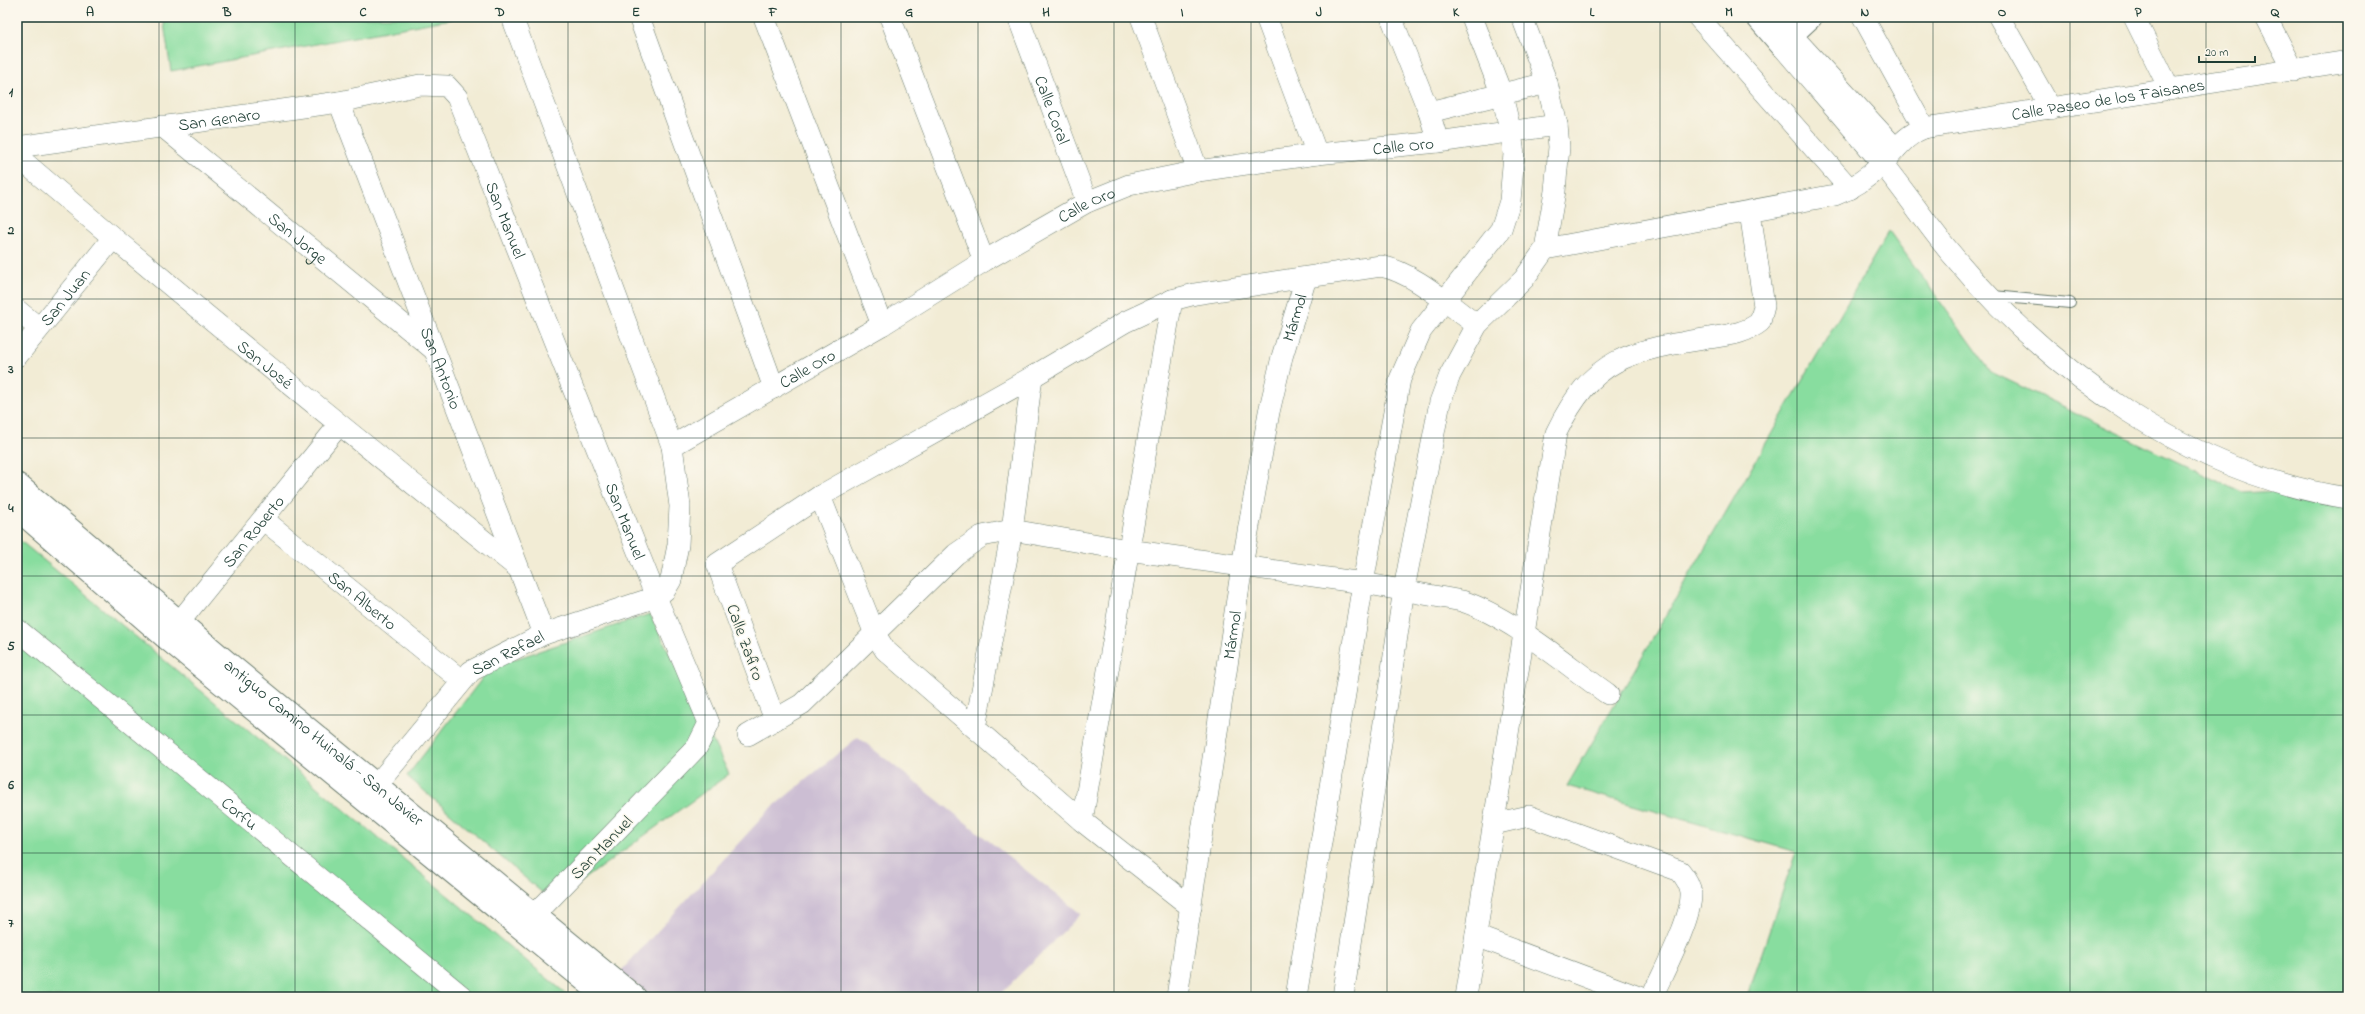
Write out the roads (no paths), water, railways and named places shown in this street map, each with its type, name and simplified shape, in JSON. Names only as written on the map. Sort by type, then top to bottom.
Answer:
[{"type":"main road","points":[[1764,18],[1786,40],[1811,17]]},
{"type":"main road","points":[[17,484],[173,630]]},
{"type":"main road","points":[[17,509],[173,630],[528,922],[635,997]]},
{"type":"main road","points":[[528,922],[605,997]]},
{"type":"street","points":[[512,17],[672,446],[680,506],[678,545],[671,580],[665,590],[656,596]]},
{"type":"street","points":[[639,17],[774,388]]},
{"type":"street","points":[[764,17],[882,325]]},
{"type":"street","points":[[890,17],[984,261]]},
{"type":"street","name":"Calle Coral","points":[[1018,17],[1087,202]]},
{"type":"street","points":[[1141,17],[1198,171]]},
{"type":"street","points":[[1266,17],[1317,154]]},
{"type":"street","points":[[1391,17],[1429,112],[1438,142]]},
{"type":"street","points":[[1296,997],[1363,583],[1400,379],[1421,331],[1443,301],[1501,229],[1510,200],[1514,154],[1511,133],[1502,95],[1472,17]]},
{"type":"street","points":[[1343,997],[1404,589],[1440,402],[1450,375],[1477,325],[1524,279],[1545,249],[1555,191],[1559,147],[1557,125],[1547,83],[1522,17]]},
{"type":"street","points":[[1698,17],[1850,189]]},
{"type":"street","points":[[1863,17],[1924,128]]},
{"type":"street","points":[[1999,17],[2050,109]]},
{"type":"street","points":[[2134,17],[2170,90]]},
{"type":"street","points":[[2266,17],[2294,71]]},
{"type":"street","points":[[1786,40],[1889,156],[1907,198],[1950,252],[1989,296],[2052,356],[2092,386],[2180,444],[2242,471],[2315,493],[2348,498]]},
{"type":"street","name":"Calle Paseo de los Faisanes","points":[[1545,249],[1653,227],[1750,212],[1816,199],[1850,189],[1860,184],[1912,132],[1924,128],[2294,71],[2348,61]]},
{"type":"street","points":[[1429,112],[1547,83]]},
{"type":"street","name":"San Genaro","points":[[17,147],[339,102],[420,85]]},
{"type":"street","name":"San Manuel","points":[[420,85],[448,86],[457,97],[656,596],[709,723],[697,747],[528,922]]},
{"type":"street","name":"San Antonio","points":[[339,102],[544,634]]},
{"type":"street","name":"Calle Oro","points":[[672,446],[882,325],[984,261],[1087,202],[1129,185],[1198,171],[1317,154],[1438,142],[1511,133],[1557,125]]},
{"type":"street","name":"San Jorge","points":[[162,126],[434,350]]},
{"type":"street","name":"San José","points":[[17,156],[113,238],[339,425],[518,568]]},
{"type":"street","points":[[1466,997],[1556,433],[1568,408],[1585,384],[1607,367],[1630,354],[1655,347],[1742,332],[1760,322],[1764,306],[1750,212]]},
{"type":"street","name":"San Juan","points":[[17,356],[113,238]]},
{"type":"street","points":[[1191,907],[1082,821],[975,728],[894,661],[884,650],[875,634],[820,496],[1032,377],[1124,322],[1172,300],[1195,294],[1306,278],[1362,267],[1381,266],[1396,269],[1411,277],[1477,325]]},
{"type":"street","name":"Mármol","points":[[1177,997],[1242,566],[1269,412],[1282,357],[1306,278]]},
{"type":"street","points":[[1082,821],[1172,300]]},
{"type":"street","points":[[17,310],[39,328]]},
{"type":"street","points":[[975,728],[1012,530],[1032,377]]},
{"type":"street","name":"San Roberto","points":[[173,630],[264,520],[339,425]]},
{"type":"street","name":"Calle Zafiro","points":[[775,720],[717,564],[820,496]]},
{"type":"street","name":"San Alberto","points":[[264,520],[462,680]]},
{"type":"street","points":[[748,735],[802,704],[956,554],[970,543],[982,536],[1012,530],[1128,550],[1404,589],[1470,604],[1523,634],[1608,694]]},
{"type":"street","name":"San Rafael","points":[[370,792],[462,680],[479,666],[544,634],[656,596]]},
{"type":"street","name":"Corfu","points":[[17,629],[463,997]]},
{"type":"street","points":[[1494,824],[1528,816],[1680,871],[1687,879],[1691,892],[1688,914],[1652,997]]},
{"type":"street","points":[[1476,936],[1639,997]]},
{"type":"lane","points":[[1989,296],[2070,303]]}]
